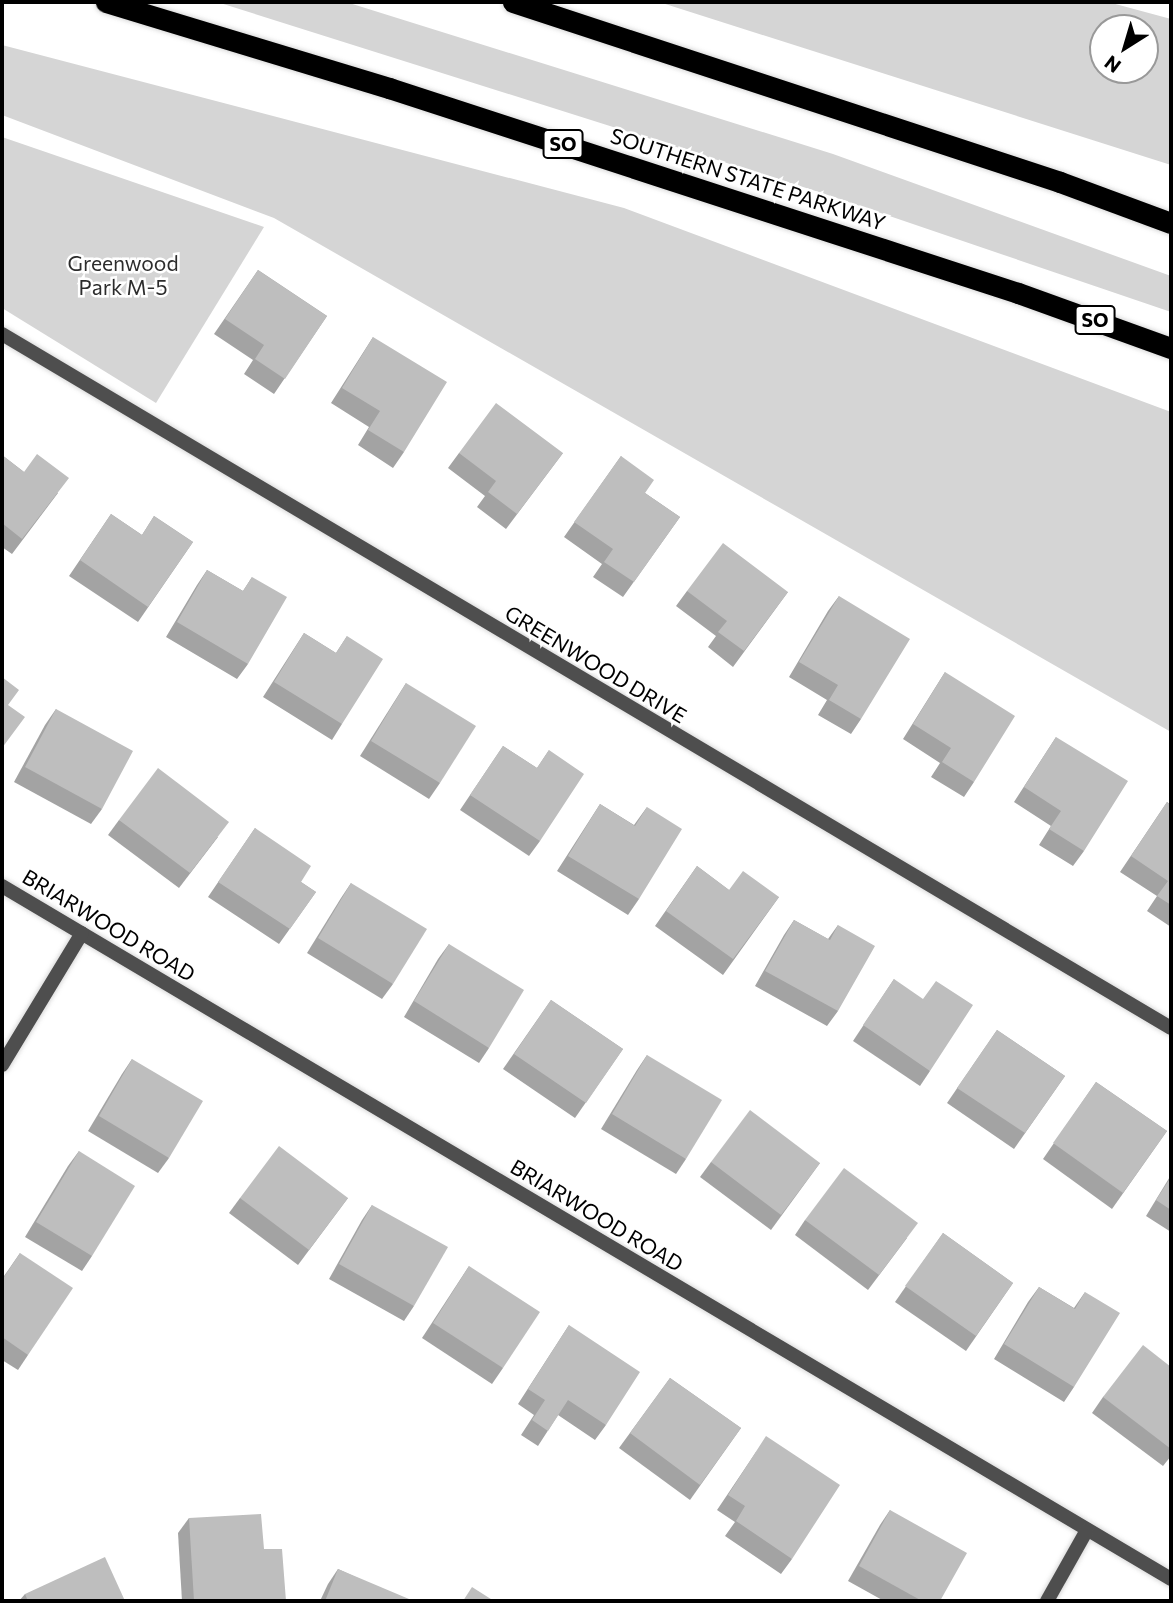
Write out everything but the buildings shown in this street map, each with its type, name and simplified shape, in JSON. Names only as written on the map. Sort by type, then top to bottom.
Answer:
[{"type":"highway","name":"SOUTHERN STATE PARKWAY","points":[[106,2],[402,92],[1018,292],[1171,348]]},
{"type":"highway","points":[[513,2],[1060,182],[1171,223]]},
{"type":"street","name":"GREENWOOD DRIVE","points":[[2,334],[1171,1028]]},
{"type":"street","name":"BRIARWOOD ROAD","points":[[2,886],[1171,1579]]},
{"type":"street","points":[[2,1065],[82,933]]},
{"type":"street","points":[[1047,1601],[1087,1530]]},
{"type":"green space","points":[[217,2],[346,2],[833,154],[1171,276],[1171,312],[822,193]]},
{"type":"green space","points":[[659,2],[1108,2],[1152,14],[1089,14],[1089,84],[1159,84],[1159,16],[1171,19],[1171,165]]},
{"type":"green space","points":[[2,45],[624,208],[1171,412],[1171,732],[274,218],[2,115]]},
{"type":"green space","name":"Greenwood Park M-5","points":[[2,137],[264,227],[156,403],[2,308]]}]
